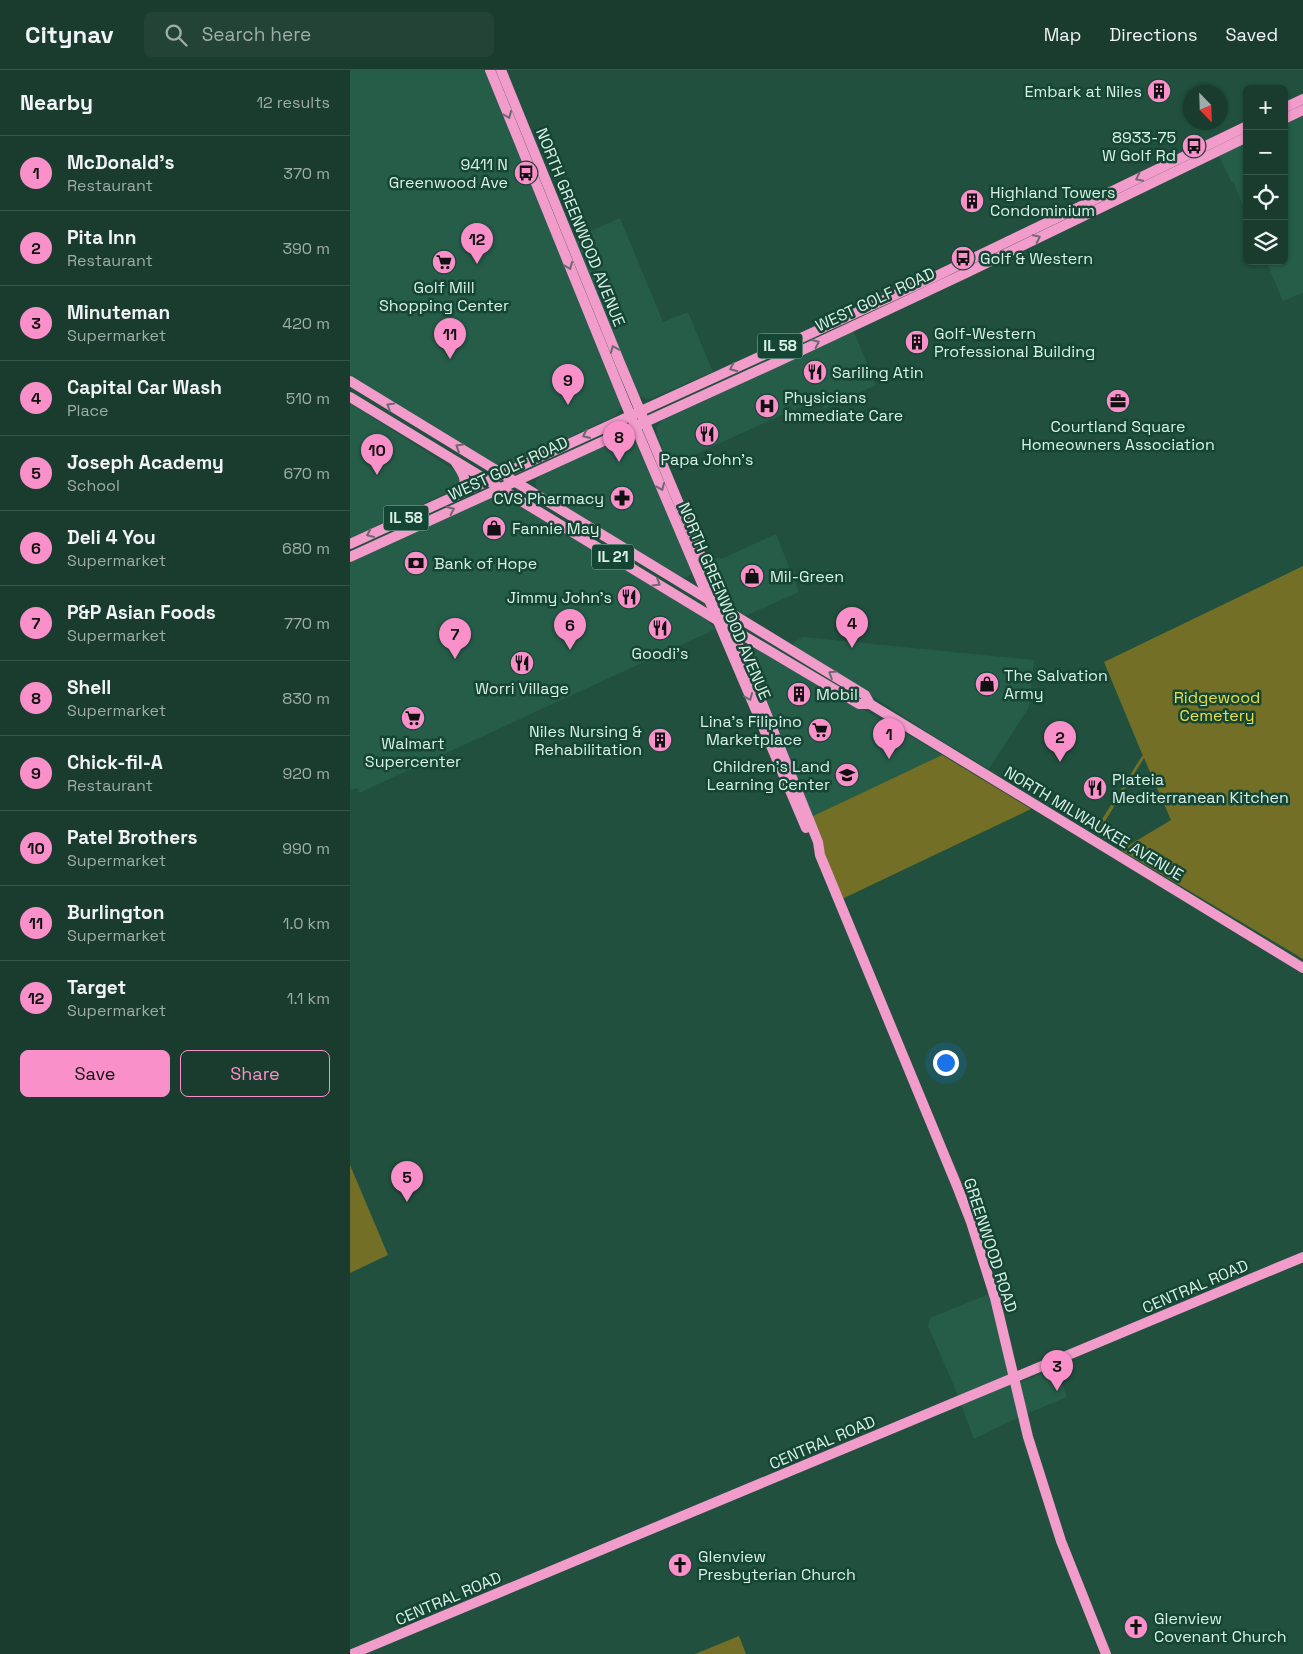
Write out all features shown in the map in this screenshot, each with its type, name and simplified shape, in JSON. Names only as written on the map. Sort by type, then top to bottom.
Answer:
[{"type":"main road","name":"NORTH GREENWOOD AVENUE","points":[[490,70],[624,400],[635,413]]},
{"type":"main road","name":"NORTH GREENWOOD AVENUE","points":[[501,70],[627,382],[635,413],[694,567],[778,766],[813,845],[820,855]]},
{"type":"main road","points":[[1288,106],[1303,99]]},
{"type":"main road","points":[[1288,117],[1303,110]]},
{"type":"main road","name":"WEST GOLF ROAD","points":[[350,544],[930,279],[1243,128]]},
{"type":"main road","name":"WEST GOLF ROAD","points":[[350,557],[966,273],[1243,139]]},
{"type":"main road","name":"NORTH MILWAUKEE AVENUE","points":[[350,381],[865,695],[869,704]]},
{"type":"main road","points":[[627,382],[636,396],[643,400],[649,401],[669,397]]},
{"type":"main road","name":"NORTH MILWAUKEE AVENUE","points":[[350,398],[859,704],[869,704],[1303,968]]},
{"type":"main road","points":[[612,423],[619,415],[624,400]]},
{"type":"main road","points":[[654,444],[656,424],[662,414]]},
{"type":"main road","name":"NORTH GREENWOOD AVENUE","points":[[640,424],[654,444],[745,661],[818,842],[820,855]]},
{"type":"main road","points":[[454,460],[465,478],[465,486],[462,492]]},
{"type":"main road","points":[[684,584],[694,576],[694,567]]},
{"type":"main road","points":[[745,661],[746,649],[756,643]]},
{"type":"main road","name":"GREENWOOD ROAD","points":[[820,855],[971,1222],[995,1298],[1028,1438],[1061,1541],[1106,1654]]},
{"type":"main road","name":"CENTRAL ROAD","points":[[352,1654],[1303,1257]]},
{"type":"shaded area","name":"Golf Mill Shopping Center","points":[[350,70],[486,70],[621,405],[620,410],[615,416],[512,464],[498,466],[350,376]]},
{"type":"shaded area","points":[[1303,113],[1303,293],[1283,301],[1268,265],[1288,265],[1288,120]]},
{"type":"shaded area","points":[[1243,143],[1243,205],[1234,184],[1219,156]]},
{"type":"shaded area","points":[[620,218],[663,322],[688,312],[713,372],[650,399],[639,396],[573,239]]},
{"type":"shaded area","points":[[853,330],[876,385],[824,409],[819,399],[793,410],[790,405],[783,409],[784,414],[669,465],[657,434],[657,426],[662,420]]},
{"type":"shaded area","points":[[350,403],[456,471],[462,479],[459,487],[350,539]]},
{"type":"shaded area","points":[[634,434],[692,570],[691,574],[687,577],[682,577],[665,568],[536,487],[536,480],[543,474]]},
{"type":"shaded area","points":[[495,496],[503,496],[523,508],[708,620],[716,629],[359,793],[357,788],[351,790],[350,561]]},
{"type":"shaded area","points":[[776,534],[799,592],[745,616],[723,599],[708,562],[719,557],[721,559]]},
{"type":"shaded area","points":[[803,637],[1034,660],[1029,707],[989,769],[932,735],[793,645],[794,642]]},
{"type":"shaded area","points":[[756,649],[942,755],[811,817],[747,657],[749,651]]},
{"type":"shaded area","points":[[989,1294],[1012,1386],[1057,1367],[1067,1397],[974,1439],[928,1326],[930,1318]]},
{"type":"green space","name":"Ridgewood Cemetery","points":[[1303,566],[1303,959],[1121,850],[1171,820],[1144,758],[1104,823],[1105,830],[1115,836],[1113,841],[1101,837],[1092,828],[1095,823],[1099,824],[1143,756],[1104,662]]},
{"type":"green space","points":[[942,755],[1031,809],[842,899],[811,817]]},
{"type":"green space","points":[[350,1165],[388,1255],[350,1273]]},
{"type":"green space","points":[[739,1636],[746,1654],[695,1654]]},
{"type":"place","name":"Embark at Niles","points":[[1159,91]]},
{"type":"place","name":"8933-75 W Golf Rd","points":[[1194,146]]},
{"type":"place","name":"9411 N Greenwood Ave","points":[[526,173]]},
{"type":"place","name":"Highland Towers Condominium","points":[[972,201]]},
{"type":"place","name":"Golf & Western","points":[[963,258]]},
{"type":"place","name":"Golf Mill Shopping Center","points":[[444,262]]},
{"type":"place","name":"Target","points":[[477,264]]},
{"type":"place","name":"Golf-Western Professional Building","points":[[917,342]]},
{"type":"place","name":"Burlington","points":[[450,359]]},
{"type":"place","name":"Sariling Atin","points":[[815,372]]},
{"type":"place","name":"Courtland Square Homeowners Association","points":[[1118,401]]},
{"type":"place","name":"Chick-fil-A","points":[[568,405]]},
{"type":"place","name":"Physicians Immediate Care","points":[[767,406]]},
{"type":"place","name":"Papa John's","points":[[707,434]]},
{"type":"place","name":"Shell","points":[[619,462]]},
{"type":"place","name":"Patel Brothers","points":[[377,475]]},
{"type":"place","name":"CVS Pharmacy","points":[[622,498]]},
{"type":"place","name":"Fannie May","points":[[494,528]]},
{"type":"place","name":"Bank of Hope","points":[[416,563]]},
{"type":"place","name":"Mil-Green","points":[[752,576]]},
{"type":"place","name":"Jimmy John's","points":[[629,597]]},
{"type":"place","name":"Goodi's","points":[[660,628]]},
{"type":"place","name":"Capital Car Wash","points":[[852,648]]},
{"type":"place","name":"Deli 4 You","points":[[570,650]]},
{"type":"place","name":"P&P Asian Foods","points":[[455,659]]},
{"type":"place","name":"Worri Village","points":[[522,663]]},
{"type":"place","name":"The Salvation Army","points":[[987,684]]},
{"type":"place","name":"Mobil","points":[[799,694]]},
{"type":"place","name":"Walmart Supercenter","points":[[413,718]]},
{"type":"place","name":"Lina's Filipino Marketplace","points":[[820,730]]},
{"type":"place","name":"Niles Nursing & Rehabilitation","points":[[660,740]]},
{"type":"place","name":"McDonald's","points":[[889,759]]},
{"type":"place","name":"Pita Inn","points":[[1060,762]]},
{"type":"place","name":"Children's Land Learning Center","points":[[847,775]]},
{"type":"place","name":"Plateia Mediterranean Kitchen","points":[[1095,788]]},
{"type":"place","name":"Joseph Academy","points":[[407,1202]]},
{"type":"place","name":"Minuteman","points":[[1057,1391]]},
{"type":"place","name":"Glenview Presbyterian Church","points":[[680,1565]]},
{"type":"place","name":"Glenview Covenant Church","points":[[1136,1627]]}]
